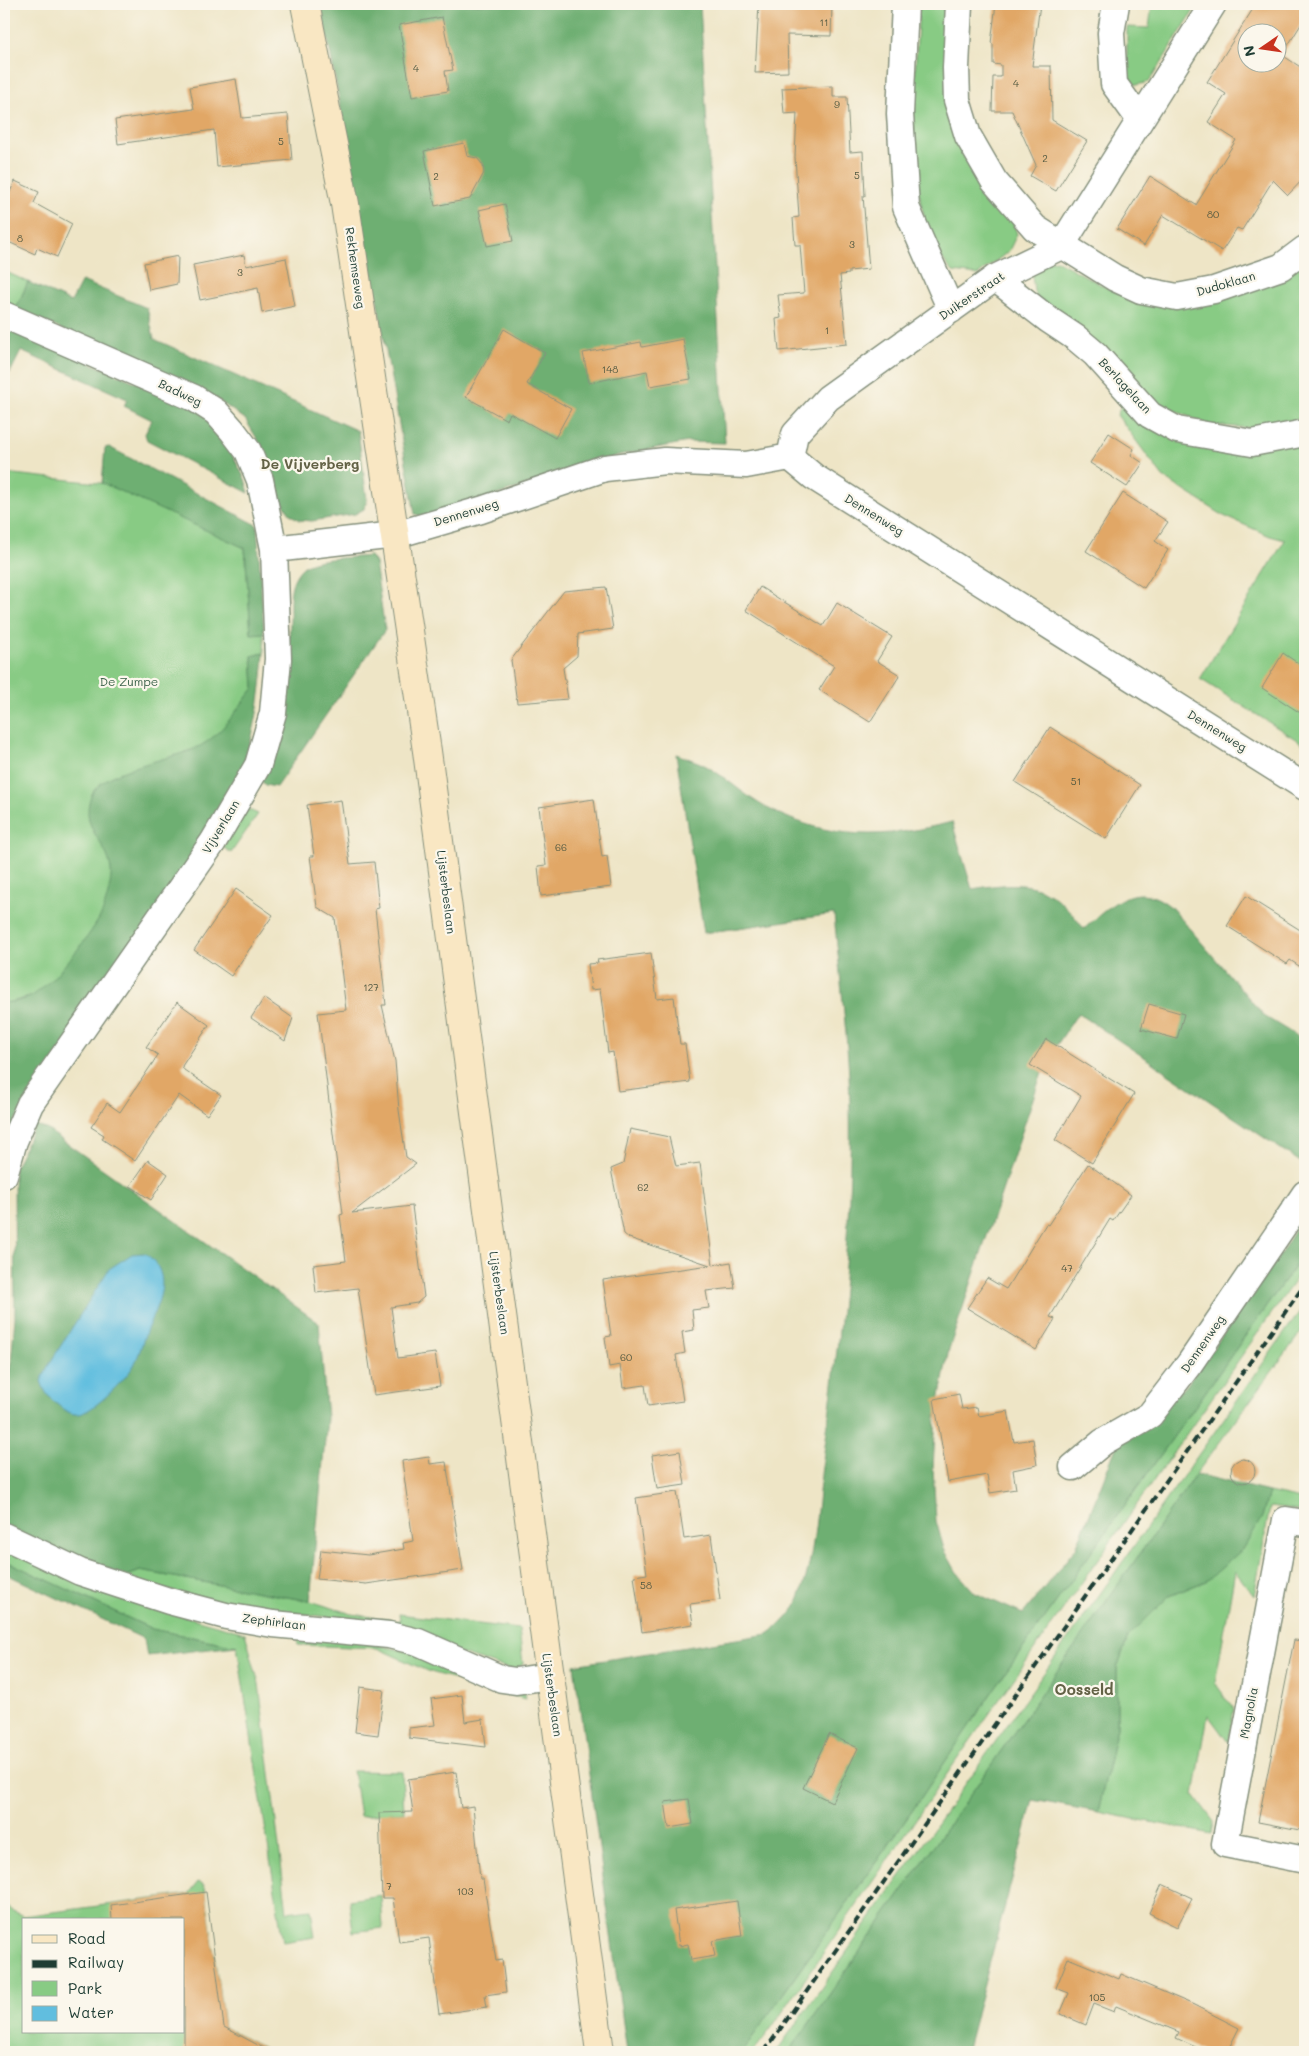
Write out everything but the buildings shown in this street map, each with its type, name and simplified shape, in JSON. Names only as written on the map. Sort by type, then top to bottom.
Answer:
[{"type":"street","name":"Rekhemseweg","points":[[305,4],[345,204],[394,535]]},
{"type":"street","points":[[905,4],[900,114],[906,208],[951,310]]},
{"type":"street","name":"Dudoklaan","points":[[959,4],[957,100],[968,136],[994,181],[1035,228],[1115,278],[1141,290],[1176,296],[1214,290],[1281,267],[1305,249]]},
{"type":"street","points":[[1116,4],[1111,33],[1114,84],[1140,120]]},
{"type":"street","points":[[1061,246],[1213,4]]},
{"type":"street","name":"Duikerstraat","points":[[790,457],[796,434],[828,398],[995,278],[1061,246]]},
{"type":"street","name":"Berlagelaan","points":[[995,278],[1048,320],[1076,338],[1095,354],[1150,415],[1177,430],[1252,443],[1305,433]]},
{"type":"street","name":"Badweg","points":[[4,315],[194,398],[216,412],[248,451],[260,480],[274,549]]},
{"type":"street","name":"Dennenweg","points":[[394,535],[481,510],[605,468],[665,461],[746,465],[790,457],[814,477],[1305,787]]},
{"type":"street","points":[[274,549],[394,535]]},
{"type":"street","name":"Lijsterbeslaan","points":[[394,535],[427,750],[600,2052]]},
{"type":"street","name":"Vijverlaan","points":[[4,1175],[14,1141],[30,1104],[213,842],[258,765],[273,712],[278,659],[274,549]]},
{"type":"street","name":"Dennenweg","points":[[1073,1467],[1103,1442],[1150,1415],[1190,1363],[1305,1194]]},
{"type":"street","name":"Magnolia","points":[[1305,1523],[1286,1520],[1224,1844],[1305,1860]]},
{"type":"street","name":"Zephirlaan","points":[[4,1536],[80,1572],[129,1589],[226,1616],[273,1624],[389,1635],[418,1642],[502,1679],[516,1681],[550,1676]]},
{"type":"green space","points":[[321,4],[700,4],[725,443],[688,442],[619,455],[426,518],[415,514],[375,288]]},
{"type":"green space","points":[[919,4],[950,4],[946,98],[1011,216],[1017,234],[1009,251],[978,275],[953,272],[936,247],[924,216],[917,181],[914,144],[915,70]]},
{"type":"green space","points":[[1152,4],[1198,4],[1149,82],[1136,85],[1127,77],[1127,27],[1149,28]]},
{"type":"green space","points":[[1056,260],[1109,289],[1142,302],[1305,264],[1305,417],[1265,429],[1210,425],[1160,405],[1084,334],[1038,300],[1034,291],[1032,275],[1040,263]]},
{"type":"green space","points":[[4,271],[28,282],[16,309],[4,304]]},
{"type":"green space","points":[[82,281],[147,308],[154,339],[358,431],[367,500],[364,509],[355,514],[312,521],[299,520],[290,514],[281,500],[276,480],[261,445],[245,419],[212,396],[16,309],[28,282],[71,302]]},
{"type":"green space","points":[[12,330],[192,406],[217,426],[245,479],[249,493],[147,440],[145,434],[152,420],[124,406],[127,399],[21,351],[10,373],[9,332]]},
{"type":"green space","points":[[1122,404],[1146,425],[1305,439],[1305,745],[1200,679],[1285,540],[1270,536],[1224,516],[1163,477],[1117,415]]},
{"type":"green space","points":[[109,447],[257,525],[264,633],[251,634],[245,548],[102,483],[105,448]]},
{"type":"green space","name":"De Zumpe","points":[[4,473],[108,484],[245,548],[251,633],[264,633],[264,653],[252,656],[255,700],[106,957],[30,997],[7,1003],[4,1002]]},
{"type":"green space","points":[[370,556],[375,563],[385,630],[276,787],[265,785],[262,782],[287,664],[291,594],[294,580],[303,567],[316,561]]},
{"type":"green space","points":[[264,653],[260,694],[249,748],[227,804],[4,1137],[4,1002],[30,997],[48,983],[91,932],[103,911],[108,896],[111,870],[104,850],[88,817],[91,796],[98,786],[109,778],[140,765],[189,751],[216,735],[254,688],[252,656]]},
{"type":"green space","points":[[676,754],[708,767],[767,808],[813,826],[858,834],[881,834],[904,832],[952,822],[972,889],[1008,885],[1023,885],[1036,888],[1060,901],[1084,929],[1104,911],[1125,898],[1136,894],[1159,899],[1172,908],[1264,1016],[1305,1041],[1305,1165],[1078,1013],[1045,1063],[949,1349],[936,1416],[933,1468],[936,1521],[944,1549],[956,1571],[975,1593],[1023,1614],[1076,1548],[1117,1445],[1186,1386],[1276,1261],[1305,1214],[1305,1252],[992,1692],[912,1811],[742,2052],[627,2052],[574,1665],[768,1634],[785,1620],[796,1606],[804,1585],[814,1535],[840,1321],[850,1174],[849,1076],[834,914],[704,933]]},
{"type":"green space","points":[[247,809],[258,814],[231,853],[223,847]]},
{"type":"green space","points":[[35,1125],[48,1130],[319,1323],[327,1418],[310,1601],[140,1571],[119,1579],[4,1526],[4,1403],[11,1363],[15,1318],[14,1169]]},
{"type":"green space","points":[[1305,1252],[1305,1266],[956,1761],[770,2030],[753,2052],[742,2052],[912,1811],[992,1692]]},
{"type":"green space","points":[[1305,1304],[1305,1327],[1196,1474],[789,2052],[776,2052]]},
{"type":"green space","points":[[1196,1474],[1269,1492],[1262,1517],[1244,1548],[1208,1580],[1169,1596],[1128,1637],[1117,1668],[1117,1727],[1098,1812],[1033,1800],[966,2052],[789,2052]]},
{"type":"green space","points":[[1269,1492],[1305,1500],[1305,1512],[1270,1507],[1254,1596],[1235,1571],[1215,1683],[1234,1709],[1228,1742],[1208,1715],[1194,1795],[1214,1822],[1212,1834],[1098,1812],[1117,1727],[1117,1668],[1128,1637],[1169,1596],[1208,1580],[1262,1517]]},
{"type":"green space","points":[[4,1544],[126,1600],[245,1633],[259,1684],[287,1912],[311,1909],[315,1937],[283,1942],[237,1646],[152,1629],[4,1560]]},
{"type":"green space","points":[[4,1560],[152,1629],[237,1646],[147,1656],[144,1639],[4,1573]]},
{"type":"green space","points":[[140,1571],[310,1601],[352,1614],[400,1621],[399,1614],[519,1629],[523,1664],[515,1671],[359,1621],[233,1605],[119,1579]]},
{"type":"green space","points":[[301,1636],[358,1641],[414,1653],[523,1687],[525,1699],[427,1671],[377,1648],[298,1645],[297,1639]]},
{"type":"green space","points":[[353,1771],[402,1772],[404,1812],[360,1816]]},
{"type":"green space","points":[[198,1882],[203,1884],[205,1887],[224,2027],[271,2052],[4,2052],[4,1906],[23,1916],[189,1894]]},
{"type":"green space","points":[[381,1895],[383,1928],[353,1932],[349,1900]]},
{"type":"water","points":[[145,1253],[160,1271],[162,1281],[159,1301],[135,1363],[116,1387],[92,1408],[78,1414],[68,1412],[52,1400],[44,1389],[41,1381],[48,1366],[109,1269],[132,1254]]},
{"type":"railway","points":[[764,2052],[1305,1284]]},
{"type":"district","name":"De Vijverberg","points":[[310,464]]},
{"type":"district","name":"Oosseld","points":[[1084,1690]]}]
